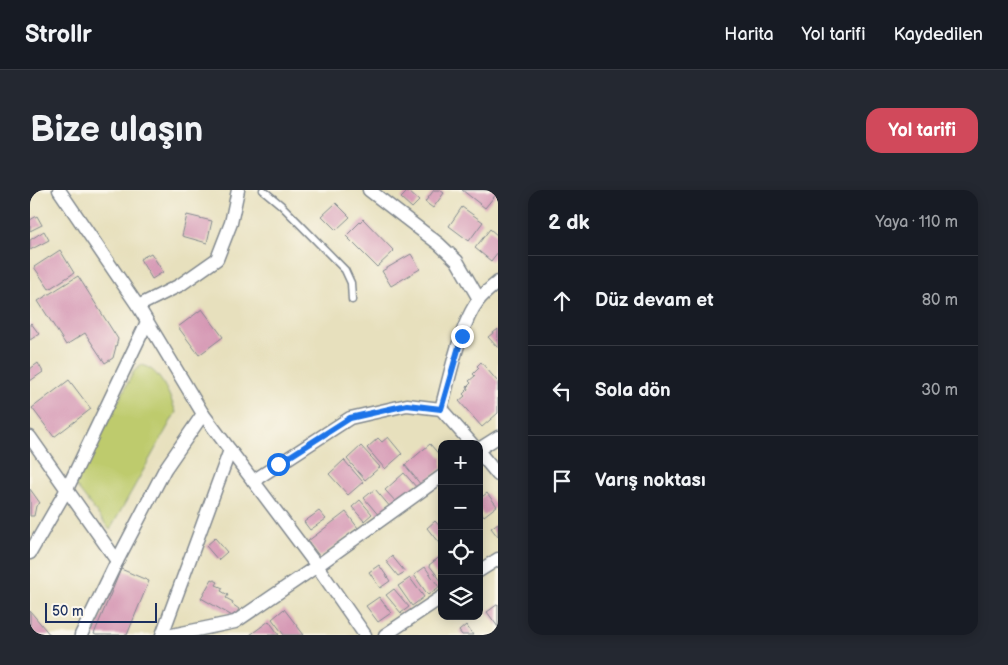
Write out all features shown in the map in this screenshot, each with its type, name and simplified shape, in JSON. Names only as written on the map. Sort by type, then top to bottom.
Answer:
[{"type":"street","points":[[58,190],[138,306],[203,414],[317,566],[365,635]]},
{"type":"street","points":[[138,306],[180,285],[217,259],[231,223],[238,190]]},
{"type":"street","points":[[369,190],[439,244],[457,262],[479,299]]},
{"type":"street","points":[[441,409],[462,336],[472,309],[479,299],[498,282]]},
{"type":"street","points":[[30,553],[67,490],[147,322]]},
{"type":"street","points":[[253,481],[350,418],[407,405],[441,409],[468,440]]},
{"type":"street","points":[[81,635],[165,469],[203,414]]},
{"type":"street","points":[[30,437],[117,561]]},
{"type":"street","points":[[483,447],[498,437]]},
{"type":"street","points":[[162,635],[230,450]]},
{"type":"street","points":[[483,455],[498,475]]},
{"type":"street","points":[[172,635],[235,622],[438,479]]},
{"type":"street","points":[[483,568],[498,559]]},
{"type":"street","points":[[385,635],[438,600]]},
{"type":"lane","points":[[263,190],[281,205],[345,270],[351,283],[352,300]]},
{"type":"green space","points":[[142,365],[159,377],[176,412],[110,530],[75,485],[134,371]]},
{"type":"building","points":[[434,190],[440,190],[444,193],[433,208],[425,202]]},
{"type":"building","points":[[462,190],[498,190],[498,192],[485,208]]},
{"type":"building","points":[[408,191],[419,201],[412,208],[401,198]]},
{"type":"building","points":[[336,203],[350,217],[336,230],[322,216]]},
{"type":"building","points":[[462,207],[483,222],[469,241],[449,226]]},
{"type":"building","points":[[187,215],[212,221],[207,243],[182,236]]},
{"type":"building","points":[[37,216],[42,225],[30,231],[30,220]]},
{"type":"building","points":[[363,219],[394,251],[377,267],[346,236]]},
{"type":"building","points":[[490,229],[498,236],[498,252],[491,261],[475,248]]},
{"type":"building","points":[[44,231],[49,240],[30,250],[30,240]]},
{"type":"building","points":[[60,250],[74,273],[49,289],[34,267]]},
{"type":"building","points":[[151,253],[163,272],[152,279],[140,259]]},
{"type":"building","points":[[411,254],[420,269],[391,286],[382,271]]},
{"type":"building","points":[[78,276],[118,339],[113,358],[105,363],[85,333],[66,345],[38,301]]},
{"type":"building","points":[[202,309],[223,337],[199,355],[178,327]]},
{"type":"building","points":[[30,324],[39,334],[30,340]]},
{"type":"building","points":[[498,329],[498,348],[488,337]]},
{"type":"building","points":[[481,362],[498,382],[498,413],[482,427],[459,401],[465,396],[463,394],[471,383],[469,381],[475,376],[473,374],[479,368],[477,366]]},
{"type":"building","points":[[38,363],[43,372],[30,381],[30,369]]},
{"type":"building","points":[[69,380],[91,409],[54,437],[32,408]]},
{"type":"building","points":[[388,437],[402,454],[385,469],[367,448],[378,438],[382,442]]},
{"type":"building","points":[[430,444],[438,453],[438,471],[421,485],[405,465]]},
{"type":"building","points":[[361,446],[380,467],[365,480],[347,459]]},
{"type":"building","points":[[344,460],[363,482],[348,495],[329,474]]},
{"type":"building","points":[[404,473],[417,488],[398,504],[385,490]]},
{"type":"building","points":[[30,489],[40,503],[36,506],[34,516],[30,516]]},
{"type":"building","points":[[375,489],[391,508],[380,517],[364,498]]},
{"type":"building","points":[[487,493],[497,506],[484,516],[483,515],[483,496]]},
{"type":"building","points":[[360,500],[372,514],[364,521],[352,507]]},
{"type":"building","points":[[319,511],[326,519],[310,530],[304,522]]},
{"type":"building","points":[[346,512],[358,528],[320,557],[308,541]]},
{"type":"building","points":[[435,521],[438,524],[438,542],[427,528]]},
{"type":"building","points":[[498,523],[498,537],[491,528]]},
{"type":"building","points":[[215,538],[227,552],[218,560],[206,546]]},
{"type":"building","points":[[392,556],[405,572],[398,576],[386,561]]},
{"type":"building","points":[[438,558],[438,577],[429,565]]},
{"type":"building","points":[[379,565],[390,581],[380,588],[369,572]]},
{"type":"building","points":[[425,567],[438,588],[428,595],[414,575]]},
{"type":"building","points":[[121,569],[149,581],[127,635],[96,635],[94,634]]},
{"type":"building","points":[[410,578],[424,597],[412,606],[398,586]]},
{"type":"building","points":[[212,579],[218,582],[216,585],[223,588],[221,591],[228,595],[226,598],[239,609],[234,617],[201,598]]},
{"type":"building","points":[[394,589],[409,607],[401,613],[386,595]]},
{"type":"building","points":[[379,597],[391,613],[378,622],[366,606]]},
{"type":"building","points":[[498,604],[498,627],[487,612]]},
{"type":"building","points":[[284,609],[304,635],[284,635],[272,619]]},
{"type":"building","points":[[30,611],[50,635],[36,635],[30,628]]},
{"type":"building","points":[[269,621],[279,635],[250,635]]},
{"type":"building","points":[[466,625],[473,635],[462,635],[459,631]]},
{"type":"route","points":[[278,464],[350,418],[407,405],[441,409],[462,336]]}]
